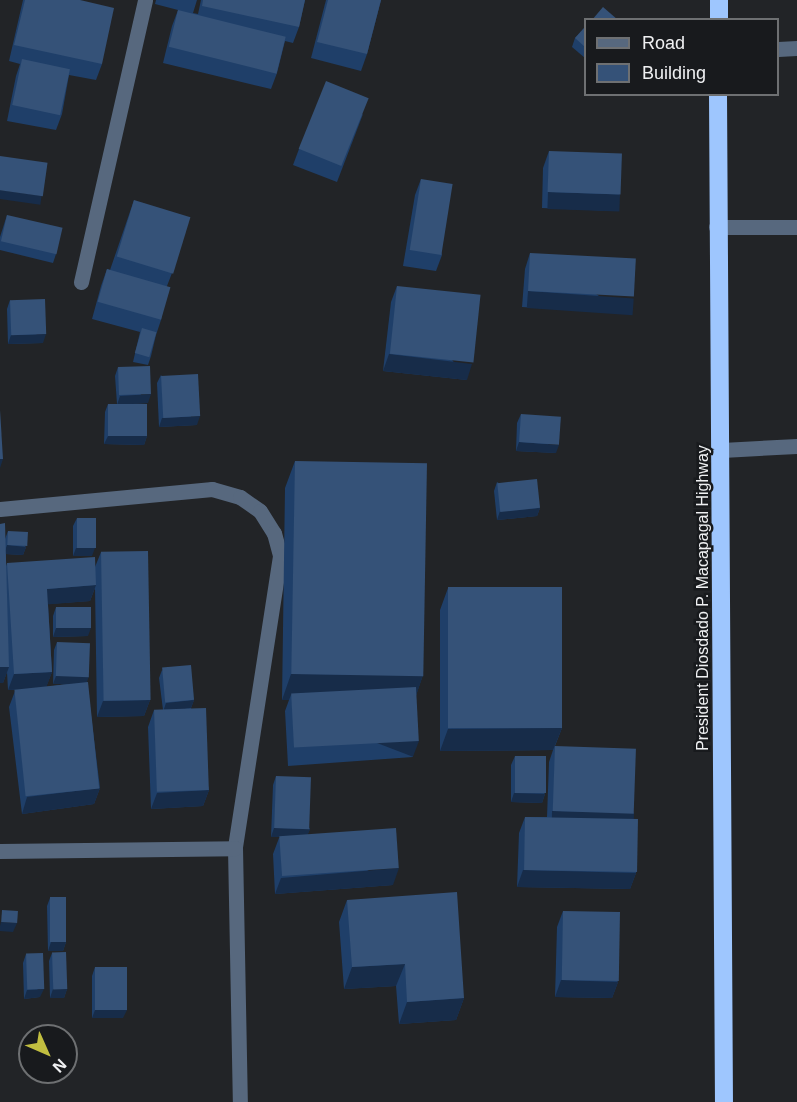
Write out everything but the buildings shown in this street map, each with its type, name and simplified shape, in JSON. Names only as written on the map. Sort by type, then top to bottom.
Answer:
[{"type":"highway","points":[[718,18],[719,0]]},
{"type":"highway","name":"President Diosdado P. Macapagal Highway","points":[[718,96],[716,227],[722,450],[724,1102]]},
{"type":"street","points":[[81,282],[145,0]]},
{"type":"street","points":[[779,49],[797,48]]},
{"type":"street","points":[[716,227],[797,227]]},
{"type":"street","points":[[722,450],[797,446]]},
{"type":"street","points":[[0,509],[212,489],[240,497],[260,511],[280,555],[235,848],[240,1102]]},
{"type":"street","points":[[0,851],[235,848]]}]
